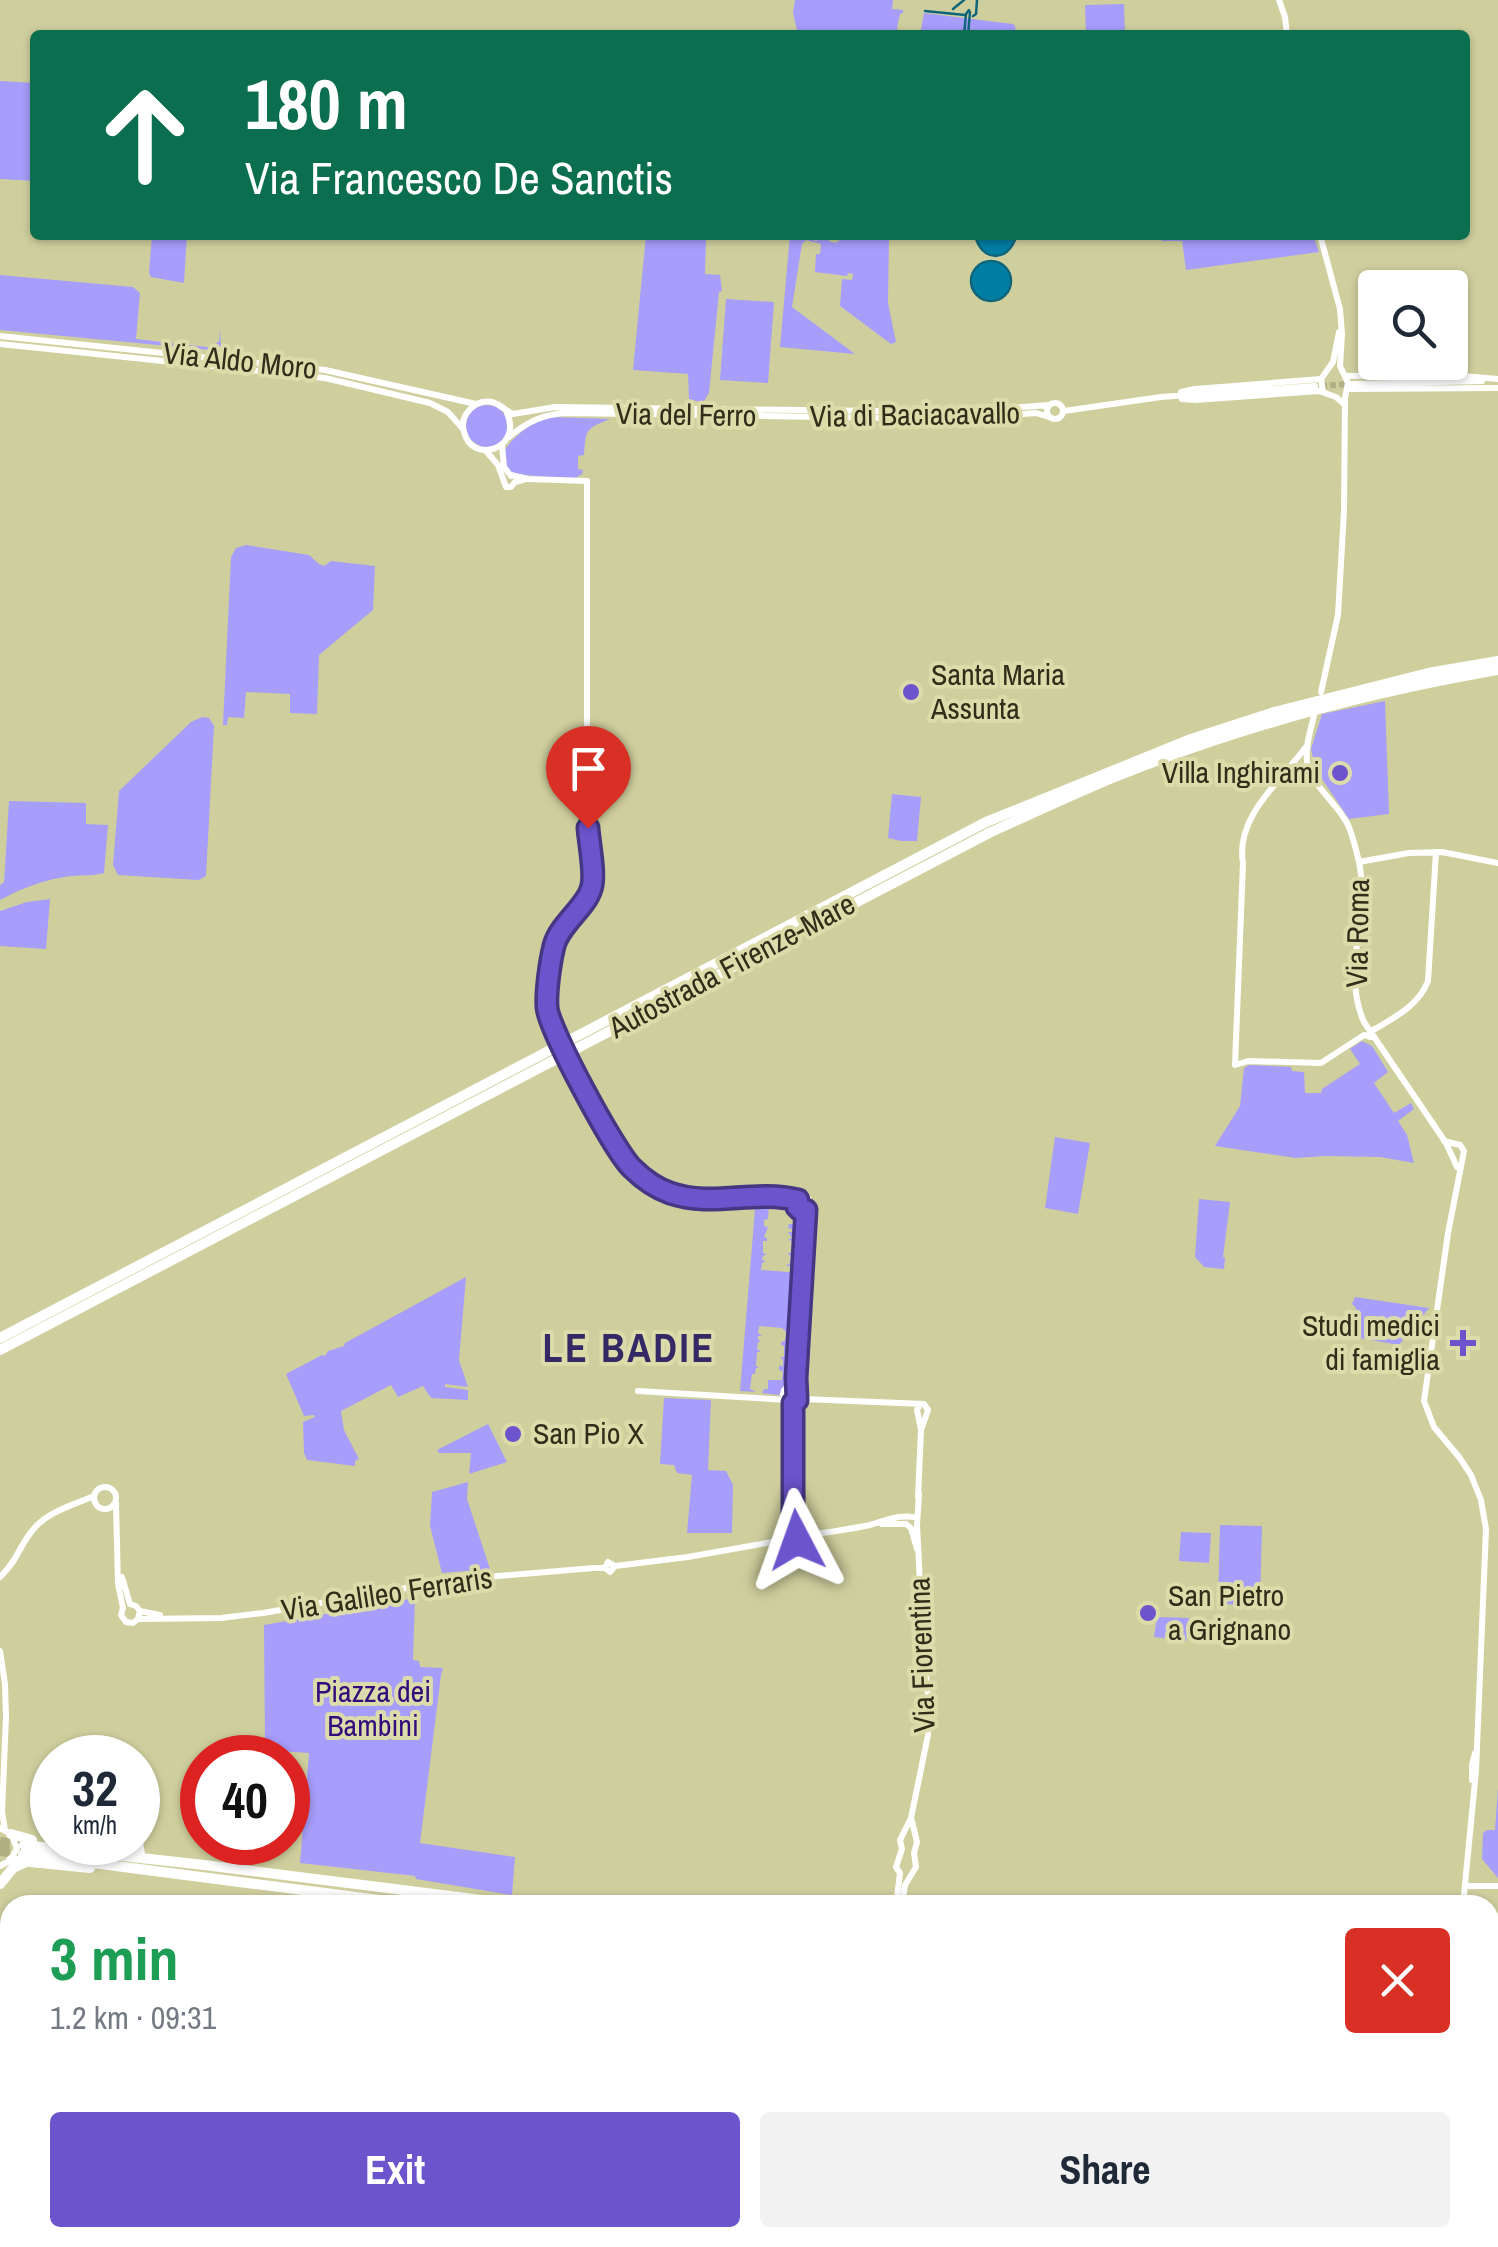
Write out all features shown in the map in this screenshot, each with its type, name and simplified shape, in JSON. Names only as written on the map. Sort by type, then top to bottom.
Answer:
[{"type":"highway","name":"Autostrada Firenze-Mare","points":[[0,1338],[986,822],[1191,739],[1274,712],[1428,673],[1498,661]]},
{"type":"highway","name":"Autostrada Firenze-Mare","points":[[0,1350],[991,832],[1110,779],[1266,725],[1362,697],[1498,670]]},
{"type":"highway","points":[[5,1831],[30,1839]]},
{"type":"highway","points":[[26,1854],[337,1895]]},
{"type":"highway","points":[[0,1884],[26,1854]]},
{"type":"highway","points":[[5,1863],[30,1854]]},
{"type":"highway","points":[[160,1857],[446,1895]]},
{"type":"street","points":[[1279,0],[1287,30]]},
{"type":"street","points":[[1321,240],[1338,298],[1340,361],[1348,388],[1338,615],[1321,692]]},
{"type":"street","points":[[1319,389],[1333,362],[1341,321]]},
{"type":"street","name":"Via Aldo Moro","points":[[0,336],[325,370],[476,404],[492,402],[507,414],[555,407],[615,407]]},
{"type":"street","name":"Via Aldo Moro","points":[[0,344],[325,378],[430,403],[448,412],[470,443],[485,450],[498,466],[506,487],[511,487],[512,479]]},
{"type":"street","points":[[1160,398],[1195,389],[1324,375],[1335,370],[1344,374],[1451,375],[1498,383]]},
{"type":"street","points":[[1336,397],[1348,388],[1498,383]]},
{"type":"street","points":[[1348,388],[1498,383]]},
{"type":"street","points":[[1160,398],[1195,400],[1319,389],[1343,402],[1346,409]]},
{"type":"street","name":"Via di Baciacavallo","points":[[1064,410],[1160,398]]},
{"type":"street","name":"Via di Baciacavallo","points":[[782,412],[954,412],[1059,403],[1064,410]]},
{"type":"street","points":[[463,429],[467,412],[476,404]]},
{"type":"street","name":"Via di Baciacavallo","points":[[1049,405],[1049,417]]},
{"type":"street","name":"Via del Ferro","points":[[615,407],[782,412]]},
{"type":"street","name":"Via di Baciacavallo","points":[[782,412],[954,419],[1036,413],[1055,420],[1064,410]]},
{"type":"street","name":"Via del Ferro","points":[[508,438],[532,420],[548,414],[782,412]]},
{"type":"street","points":[[485,450],[502,445],[508,438],[511,427],[507,414]]},
{"type":"street","points":[[502,445],[504,467],[512,479],[587,481],[587,798],[591,889],[557,936],[554,947],[547,1007],[555,1032],[621,1156],[654,1185],[698,1199],[757,1194],[809,1200],[793,1397],[793,1537]]},
{"type":"street","points":[[1310,772],[1308,743],[1314,715]]},
{"type":"street","points":[[1308,743],[1270,789],[1249,824],[1241,848],[1236,1065],[1248,1061],[1322,1064],[1412,1006],[1428,981],[1436,852]]},
{"type":"street","points":[[1288,767],[1300,765],[1310,772]]},
{"type":"street","name":"Via Roma","points":[[1310,772],[1348,824],[1359,862],[1354,987],[1367,1033],[1378,1042],[1455,1153],[1457,1178],[1424,1401],[1434,1427],[1471,1476],[1484,1510],[1486,1528],[1484,1623],[1465,1895]]},
{"type":"street","points":[[1359,862],[1394,854],[1436,852],[1498,863]]},
{"type":"street","points":[[797,1201],[797,1207],[805,1213]]},
{"type":"street","points":[[638,1391],[793,1397]]},
{"type":"street","name":"Via Fiorentina","points":[[793,1397],[906,1404],[920,1411],[918,1494],[912,1521],[918,1551],[928,1735],[911,1818],[900,1840],[902,1850],[896,1867],[900,1874],[899,1895]]},
{"type":"street","points":[[0,1574],[11,1566],[31,1531],[52,1514],[108,1486],[116,1493],[118,1559],[126,1606],[121,1615],[126,1622],[133,1623],[139,1615],[136,1606],[126,1606]]},
{"type":"street","points":[[94,1496],[117,1526]]},
{"type":"street","points":[[73,1506],[111,1508],[116,1503]]},
{"type":"street","name":"Via Galileo Ferraris","points":[[139,1615],[216,1618],[465,1578],[605,1568],[610,1572],[615,1566],[912,1521]]},
{"type":"street","points":[[0,1651],[5,1684],[2,1812],[5,1831],[16,1848],[5,1863],[0,1884]]},
{"type":"street","name":"Via Fiorentina","points":[[903,1895],[916,1868],[917,1842],[911,1818]]},
{"type":"street","points":[[904,1836],[915,1835]]},
{"type":"street","points":[[900,1874],[910,1874]]},
{"type":"street","points":[[1468,1881],[1498,1886]]},
{"type":"green space","points":[[795,0],[893,0],[892,9],[903,10],[898,30],[797,30]]},
{"type":"green space","points":[[1124,4],[1125,30],[1086,30],[1085,5]]},
{"type":"green space","points":[[924,13],[1013,24],[1015,30],[921,30]]},
{"type":"green space","points":[[0,81],[30,83],[30,181],[0,179]]},
{"type":"green space","points":[[152,240],[187,240],[184,283],[151,277]]},
{"type":"green space","points":[[646,240],[706,240],[705,274],[720,275],[722,291],[709,393],[703,403],[689,399],[688,374],[633,370]]},
{"type":"green space","points":[[790,240],[806,240],[802,244],[792,307],[855,354],[780,347]]},
{"type":"green space","points":[[806,240],[889,240],[888,303],[896,342],[891,344],[840,306],[842,279],[852,280],[853,274],[815,272],[821,244]]},
{"type":"green space","points":[[1315,240],[1319,252],[1186,270],[1182,241],[1162,241]]},
{"type":"green space","points":[[0,275],[133,287],[140,293],[136,339],[215,348],[220,328],[221,351],[0,330]]},
{"type":"green space","points":[[726,299],[774,302],[768,383],[720,380]]},
{"type":"green space","points":[[487,405],[502,411],[508,426],[502,441],[487,447],[472,441],[466,426],[472,411]]},
{"type":"green space","points":[[552,417],[610,419],[589,431],[584,455],[578,456],[582,474],[574,479],[512,474],[505,465],[505,449],[526,428]]},
{"type":"green space","points":[[246,545],[309,555],[324,566],[331,561],[375,566],[373,610],[319,655],[317,714],[290,713],[290,694],[246,692],[244,718],[228,717],[227,725],[223,725],[231,557],[236,548]]},
{"type":"green space","points":[[1385,701],[1389,814],[1349,819],[1316,770],[1311,749],[1322,714]]},
{"type":"green space","points":[[209,718],[214,726],[206,876],[199,880],[118,875],[113,865],[119,791],[191,722]]},
{"type":"green space","points":[[892,794],[921,797],[917,841],[888,838]]},
{"type":"green space","points":[[9,801],[86,803],[86,824],[108,825],[104,873],[52,879],[0,900]]},
{"type":"green space","points":[[50,899],[46,949],[0,946],[0,911]]},
{"type":"green space","points":[[1362,1041],[1372,1046],[1388,1072],[1374,1083],[1394,1113],[1411,1103],[1414,1109],[1398,1121],[1407,1135],[1414,1163],[1380,1157],[1296,1158],[1215,1146],[1240,1106],[1244,1068],[1291,1067],[1292,1071],[1304,1072],[1305,1093],[1321,1093],[1360,1064],[1350,1049]]},
{"type":"green space","points":[[1055,1137],[1090,1143],[1078,1214],[1045,1208]]},
{"type":"green space","points":[[756,1197],[790,1201],[803,1217],[801,1266],[786,1266],[790,1263],[787,1253],[791,1253],[792,1241],[788,1240],[792,1238],[788,1232],[792,1229],[788,1228],[793,1224],[789,1208],[769,1205],[768,1219],[764,1220],[768,1227],[763,1253],[767,1254],[763,1256],[766,1261],[761,1270],[801,1273],[792,1376],[779,1395],[762,1393],[768,1389],[768,1380],[782,1380],[781,1342],[785,1341],[786,1332],[782,1328],[759,1326],[759,1368],[752,1374],[750,1389],[756,1392],[740,1391]]},
{"type":"green space","points":[[1199,1199],[1230,1202],[1224,1269],[1204,1267],[1195,1257]]},
{"type":"green space","points":[[466,1277],[459,1360],[468,1387],[445,1387],[468,1390],[468,1400],[431,1398],[423,1386],[398,1397],[391,1385],[341,1411],[344,1430],[359,1459],[355,1466],[307,1460],[303,1422],[315,1417],[304,1416],[286,1374]]},
{"type":"green space","points":[[1355,1297],[1429,1308],[1399,1345],[1354,1337]]},
{"type":"green space","points":[[664,1398],[711,1400],[708,1470],[726,1471],[733,1485],[732,1533],[687,1533],[692,1475],[677,1473],[674,1465],[660,1464]]},
{"type":"green space","points":[[488,1424],[507,1462],[469,1474],[471,1453],[437,1450]]},
{"type":"green space","points":[[468,1482],[467,1499],[490,1569],[442,1573],[430,1526],[432,1492]]},
{"type":"green space","points":[[1220,1525],[1262,1526],[1260,1605],[1218,1604]]},
{"type":"green space","points":[[1181,1532],[1211,1533],[1209,1563],[1179,1561]]},
{"type":"green space","name":"Piazza dei Bambini","points":[[415,1598],[413,1660],[419,1661],[420,1667],[443,1668],[420,1843],[515,1857],[512,1895],[415,1876],[310,1864],[310,1735],[265,1735],[264,1625]]},
{"type":"green space","points":[[1157,1617],[1189,1618],[1186,1641],[1154,1637]]},
{"type":"green space","points":[[1498,1787],[1498,1878],[1482,1859],[1483,1833],[1495,1830]]},
{"type":"water","points":[[977,240],[1014,240],[1007,251],[995,256]]},
{"type":"water","points":[[991,261],[1005,267],[1011,281],[1005,295],[991,301],[977,295],[971,281],[977,267]]},
{"type":"waterway","points":[[953,9],[964,0]]},
{"type":"waterway","points":[[973,16],[977,0]]},
{"type":"waterway","points":[[964,30],[969,10]]},
{"type":"waterway","points":[[925,11],[965,15]]},
{"type":"waterway","points":[[968,30],[970,12]]},
{"type":"tunnel","points":[[1321,386],[1349,384]]},
{"type":"tunnel","points":[[0,1842],[23,1845]]},
{"type":"tunnel","points":[[0,1851],[23,1854]]},
{"type":"place","name":"Santa Maria Assunta","points":[[911,692]]},
{"type":"place","name":"Villa Inghirami","points":[[1340,773]]},
{"type":"place","name":"Studi medici di famiglia","points":[[1463,1343]]},
{"type":"place","name":"San Pio X","points":[[513,1434]]},
{"type":"place","name":"San Pietro a Grignano","points":[[1148,1613]]},
{"type":"district","name":"LE BADIE","points":[[629,1348]]},
{"type":"route","points":[[588,828],[591,889],[557,936],[547,1007],[555,1032],[609,1136],[631,1168],[668,1192],[720,1200],[775,1195],[798,1200],[797,1207],[806,1210],[797,1400],[793,1403],[793,1534],[797,1540]]}]
